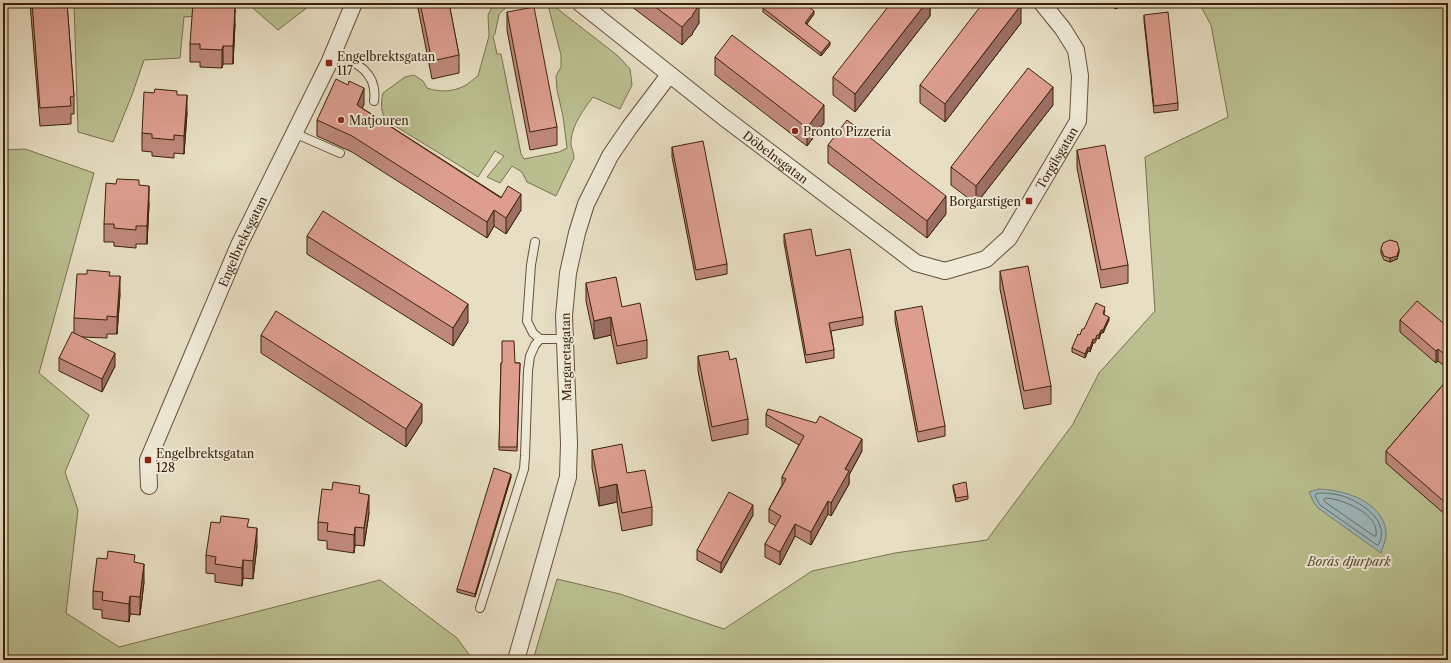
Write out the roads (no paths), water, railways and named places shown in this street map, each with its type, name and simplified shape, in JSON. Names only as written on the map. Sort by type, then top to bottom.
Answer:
[{"type":"street","name":"Engelbrektsgatan","points":[[149,486],[148,460],[239,245],[333,53],[354,3]]},
{"type":"street","name":"Döbelnsgatan","points":[[580,3],[771,154],[916,263],[945,271],[986,259]]},
{"type":"street","name":"Torgilsgatan","points":[[986,259],[1009,238],[1078,120],[1080,76],[1076,50],[1063,29],[1042,3]]},
{"type":"street","name":"Margaretagatan","points":[[516,660],[568,477],[569,443],[564,316],[568,273],[577,233],[586,204],[610,156],[669,74]]},
{"type":"lane","points":[[333,53],[356,63],[369,76],[374,82],[374,101]]},
{"type":"lane","points":[[294,133],[340,153]]},
{"type":"lane","points":[[535,242],[527,321],[533,333],[540,339],[565,339]]},
{"type":"lane","points":[[480,608],[524,468],[528,371],[530,356],[535,345],[540,339]]},
{"type":"water","points":[[1319,489],[1350,495],[1370,505],[1377,512],[1383,521],[1386,531],[1381,553],[1318,508],[1309,492]]},
{"type":"place","name":"Engelbrektsgatan 117","points":[[329,63]]},
{"type":"place","name":"Matjouren","points":[[341,120]]},
{"type":"place","name":"Pronto Pizzeria","points":[[795,131]]},
{"type":"place","name":"Borgarstigen","points":[[1029,201]]},
{"type":"place","name":"Engelbrektsgatan 128","points":[[148,460]]},
{"type":"park label","name":"Borås djurpark","points":[[1349,561]]}]
